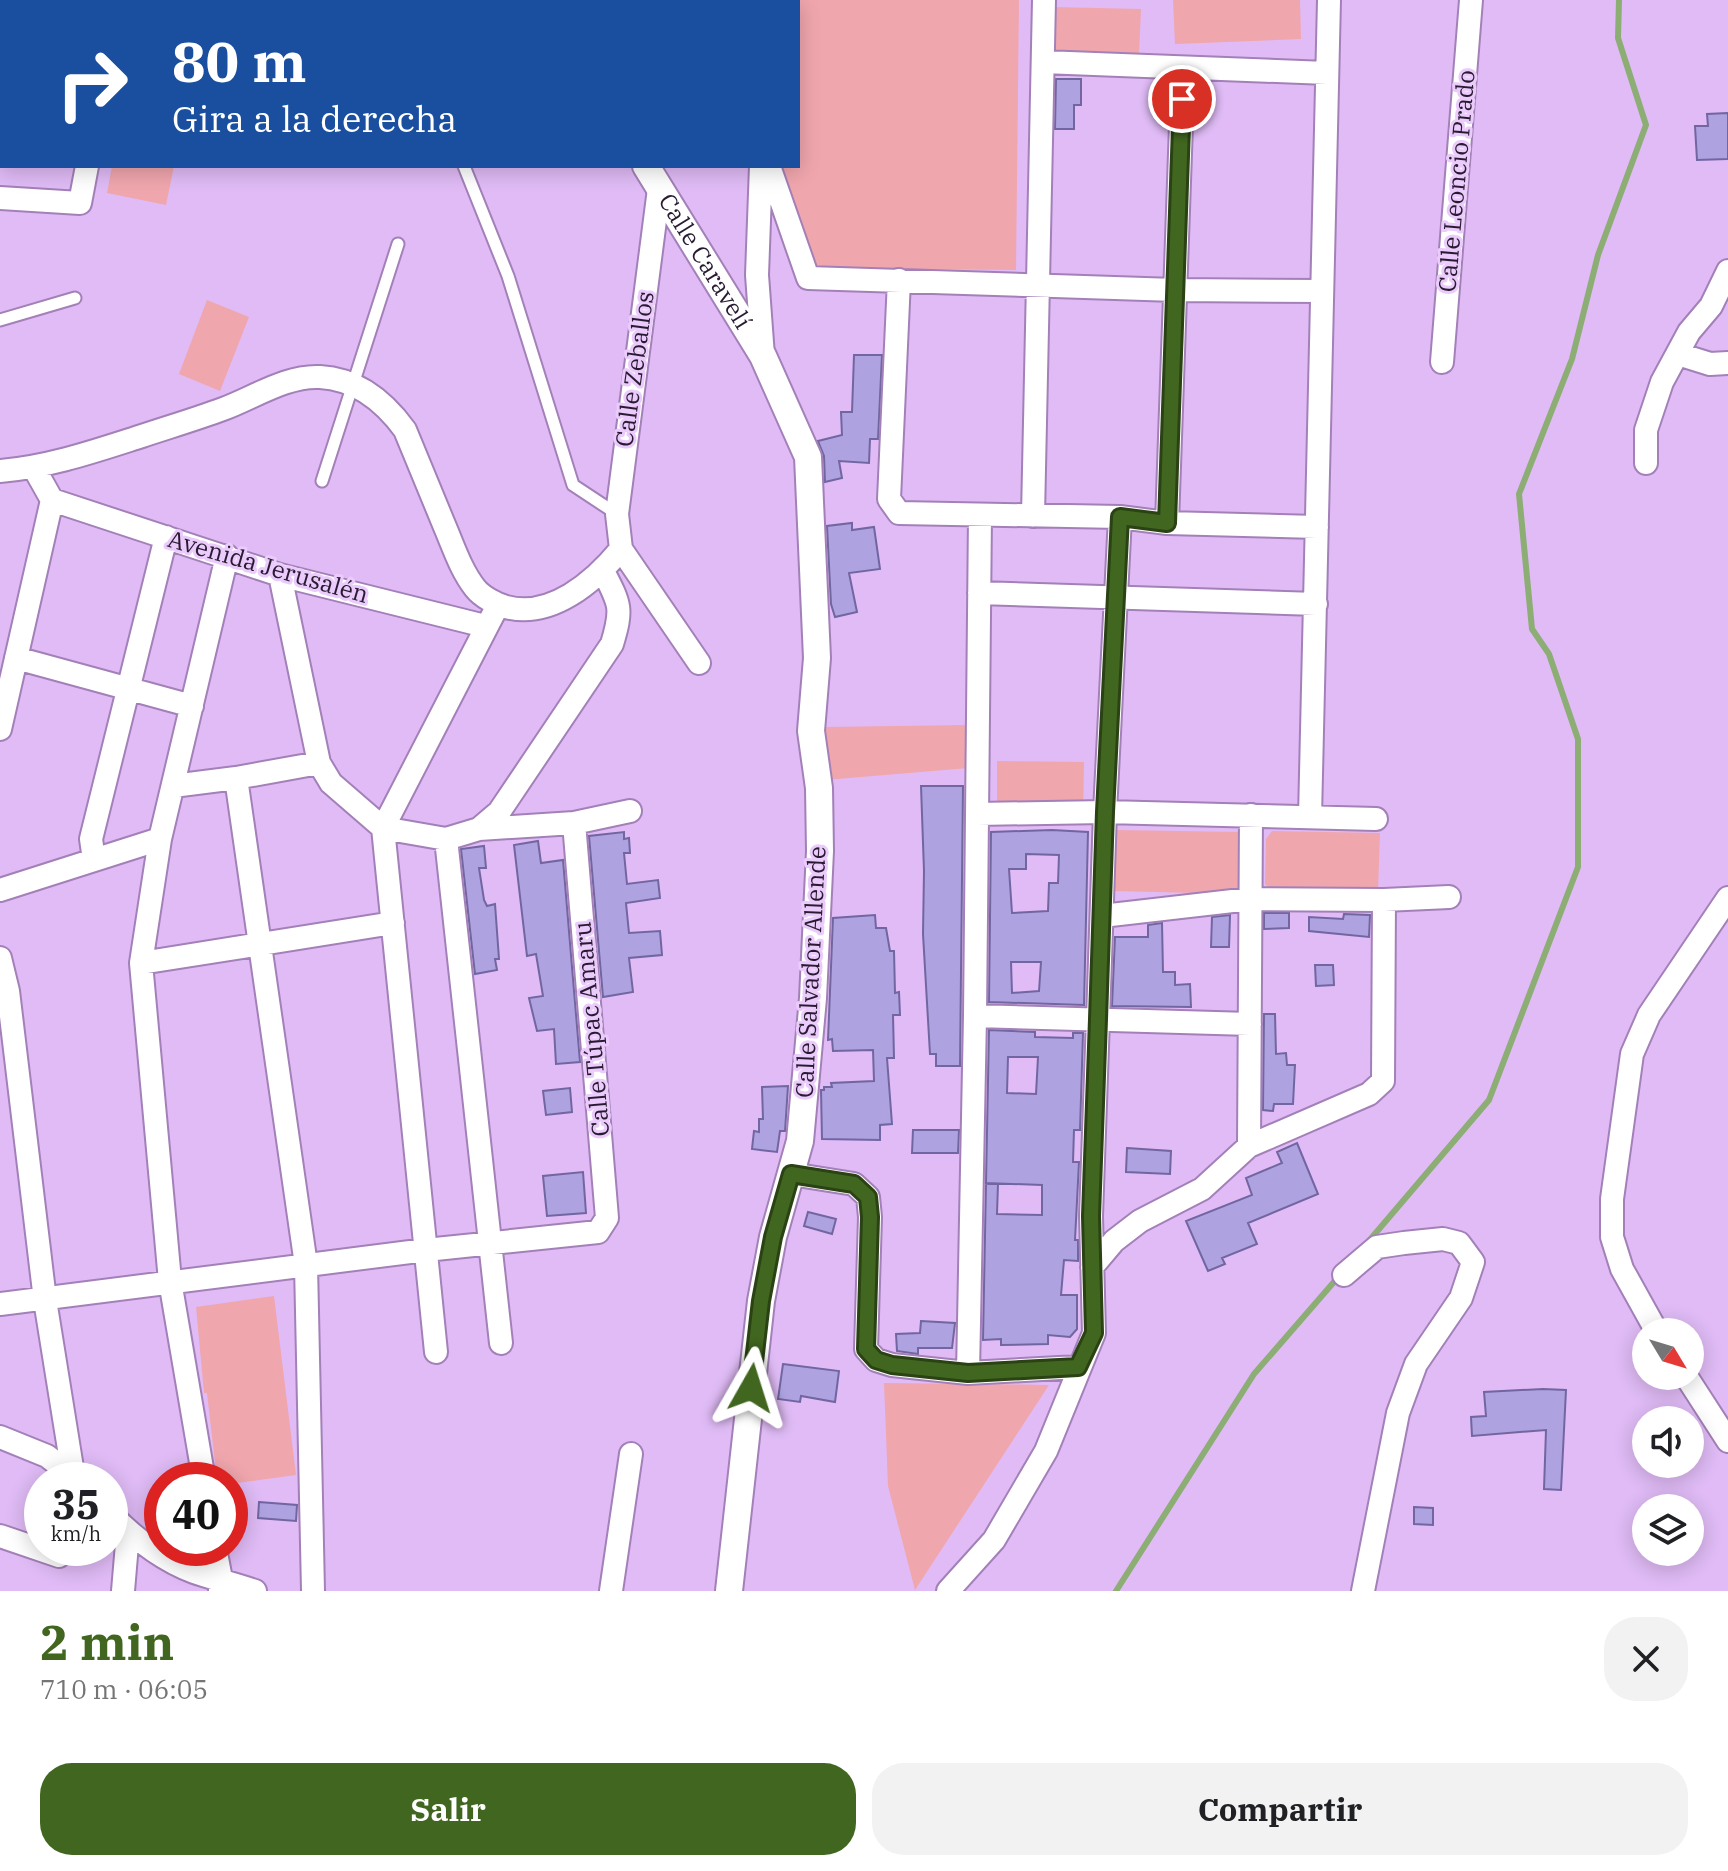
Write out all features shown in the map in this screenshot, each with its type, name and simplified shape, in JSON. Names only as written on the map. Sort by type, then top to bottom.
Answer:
[{"type":"street","points":[[1033,516],[1044,0]]},
{"type":"street","points":[[1310,817],[1329,0]]},
{"type":"street","name":"Calle Leoncio Prado","points":[[1442,362],[1471,0]]},
{"type":"street","points":[[1043,62],[1327,73]]},
{"type":"street","points":[[1167,523],[1183,68]]},
{"type":"street","points":[[0,198],[80,203],[87,168]]},
{"type":"street","points":[[761,168],[757,275],[763,356]]},
{"type":"street","points":[[770,168],[808,278],[1175,290],[1322,291]]},
{"type":"street","name":"Calle Zeballos","points":[[621,549],[617,514],[652,177]]},
{"type":"street","name":"Calle Caravelí","points":[[652,177],[763,356]]},
{"type":"street","points":[[1646,463],[1646,430],[1662,382],[1689,332],[1711,306],[1728,271]]},
{"type":"street","points":[[899,280],[889,499],[899,513],[1120,517],[1167,523],[1317,527]]},
{"type":"street","points":[[1678,354],[1710,364],[1728,363]]},
{"type":"street","name":"Calle Salvador Allende","points":[[729,1591],[761,1301],[773,1237],[800,1141],[813,998],[820,851],[819,788],[811,731],[817,658],[808,457],[763,356]]},
{"type":"street","points":[[0,471],[34,468],[88,454],[223,409],[301,377],[320,377],[353,384],[370,393],[390,410],[405,430],[462,567],[477,591],[498,605],[518,610],[541,608],[559,601],[603,571],[621,549],[699,663]]},
{"type":"street","points":[[0,729],[52,500],[34,468]]},
{"type":"street","name":"Avenida Jerusalén","points":[[52,500],[280,575],[485,626]]},
{"type":"street","points":[[968,1373],[980,515]]},
{"type":"street","points":[[948,1591],[994,1540],[1046,1451],[1094,1333],[1092,1267],[1098,1019],[1120,517]]},
{"type":"street","points":[[94,860],[91,839],[166,537]]},
{"type":"street","points":[[201,1462],[170,1281],[141,963],[160,839],[227,556]]},
{"type":"street","points":[[479,829],[499,812],[612,644],[620,617],[618,600],[603,571]]},
{"type":"street","points":[[280,575],[319,763],[331,783],[383,828],[446,839],[479,829],[574,823],[630,811]]},
{"type":"street","points":[[979,593],[1316,604]]},
{"type":"street","points":[[436,1352],[383,828],[498,605]]},
{"type":"street","points":[[16,658],[192,706]]},
{"type":"street","points":[[173,786],[319,763]]},
{"type":"street","points":[[236,778],[306,1265],[313,1591]]},
{"type":"street","points":[[977,814],[1105,812],[1376,819]]},
{"type":"street","points":[[1249,1146],[1251,815]]},
{"type":"street","name":"Calle Túpac Amaru","points":[[490,1243],[598,1232],[607,1218],[574,823]]},
{"type":"street","points":[[0,890],[160,839]]},
{"type":"street","points":[[446,839],[501,1343]]},
{"type":"street","points":[[1102,916],[1250,899],[1449,897]]},
{"type":"street","points":[[1649,1318],[1622,1269],[1612,1237],[1612,1199],[1632,1054],[1649,1015],[1728,898]]},
{"type":"street","points":[[1092,1267],[1140,1221],[1202,1189],[1249,1146],[1369,1094],[1383,1081],[1384,900]]},
{"type":"street","points":[[141,963],[393,923]]},
{"type":"street","points":[[0,958],[8,991],[45,1300],[73,1462]]},
{"type":"street","points":[[975,1016],[1250,1024]]},
{"type":"street","points":[[791,1174],[854,1184],[868,1197],[866,1349],[876,1360],[892,1365],[968,1373],[1078,1367]]},
{"type":"street","points":[[1344,1275],[1377,1247],[1443,1239],[1459,1243],[1473,1262],[1461,1298],[1416,1364],[1398,1413],[1363,1591]]},
{"type":"street","points":[[0,1304],[490,1243]]},
{"type":"street","points":[[1695,1390],[1728,1441]]},
{"type":"street","points":[[0,1437],[55,1462]]},
{"type":"street","points":[[611,1591],[631,1454]]},
{"type":"street","points":[[128,1532],[161,1555],[220,1585],[255,1591]]},
{"type":"street","points":[[0,1536],[24,1544]]},
{"type":"street","points":[[123,1591],[125,1566]]},
{"type":"lane","points":[[465,168],[508,276],[573,485],[617,514]]},
{"type":"lane","points":[[322,481],[398,244]]},
{"type":"lane","points":[[0,320],[75,298]]},
{"type":"shaded area","points":[[800,0],[1019,0],[1016,270],[813,268],[778,168],[800,168]]},
{"type":"shaded area","points":[[1173,0],[1300,0],[1301,39],[1175,44]]},
{"type":"shaded area","points":[[1052,7],[1141,9],[1139,54],[1051,52]]},
{"type":"shaded area","points":[[112,168],[174,168],[166,205],[107,193]]},
{"type":"shaded area","points":[[207,300],[249,317],[220,391],[179,374]]},
{"type":"shaded area","points":[[968,725],[969,768],[825,780],[825,727]]},
{"type":"shaded area","points":[[997,761],[1084,762],[1083,814],[997,813]]},
{"type":"shaded area","points":[[1115,830],[1242,832],[1241,894],[1113,891]]},
{"type":"shaded area","points":[[1272,831],[1380,833],[1378,892],[1272,890],[1265,884],[1266,839]]},
{"type":"shaded area","points":[[274,1296],[296,1475],[248,1482],[248,1462],[215,1462],[207,1393],[204,1393],[196,1307]]},
{"type":"shaded area","points":[[884,1383],[1049,1385],[915,1590],[888,1486]]},
{"type":"building","points":[[1056,79],[1081,79],[1081,105],[1074,105],[1074,129],[1055,129]]},
{"type":"building","points":[[1728,113],[1728,159],[1697,160],[1695,126],[1708,126],[1707,114]]},
{"type":"building","points":[[854,355],[882,355],[878,439],[870,439],[869,463],[839,461],[842,478],[825,482],[824,456],[818,441],[842,435],[841,412],[852,412]]},
{"type":"building","points":[[852,523],[852,530],[874,527],[880,569],[849,573],[857,612],[835,617],[831,604],[827,526]]},
{"type":"building","points":[[921,786],[963,786],[960,1066],[936,1066],[936,1054],[930,1054],[923,934]]},
{"type":"building","points":[[624,832],[624,839],[629,838],[630,853],[624,853],[627,884],[658,880],[660,898],[626,903],[629,933],[660,931],[662,955],[629,958],[633,992],[603,997],[589,836]]},
{"type":"building","points":[[991,832],[1088,832],[1084,1005],[989,1002]],"holes":[[[1026,854],[1059,855],[1058,883],[1049,883],[1048,911],[1012,913],[1009,869],[1026,869]],[[1011,962],[1041,962],[1039,991],[1012,993]]]},
{"type":"building","points":[[538,841],[541,863],[563,860],[580,1062],[556,1064],[554,1029],[537,1031],[529,998],[543,996],[536,954],[527,956],[514,845]]},
{"type":"building","points":[[484,846],[486,868],[479,868],[484,900],[487,906],[495,904],[499,959],[495,959],[497,970],[475,974],[461,849]]},
{"type":"building","points":[[1264,913],[1289,913],[1289,928],[1264,929]]},
{"type":"building","points":[[1344,914],[1370,915],[1369,937],[1309,931],[1309,917],[1343,919]]},
{"type":"building","points":[[875,915],[876,928],[886,928],[890,951],[894,951],[895,993],[899,992],[900,1015],[893,1015],[894,1058],[887,1058],[892,1124],[880,1125],[880,1140],[822,1139],[821,1090],[832,1087],[831,1083],[874,1081],[873,1050],[833,1051],[832,1039],[828,1040],[833,918]]},
{"type":"building","points":[[1230,915],[1229,947],[1211,947],[1212,917]]},
{"type":"building","points":[[1162,923],[1163,972],[1175,972],[1175,985],[1190,984],[1191,1007],[1112,1006],[1115,937],[1148,937],[1148,925]]},
{"type":"building","points":[[1315,965],[1333,965],[1334,985],[1316,986]]},
{"type":"building","points":[[1264,1014],[1275,1014],[1276,1054],[1286,1053],[1287,1065],[1295,1065],[1293,1104],[1274,1104],[1273,1111],[1263,1110]]},
{"type":"building","points":[[989,1030],[1035,1032],[1035,1037],[1073,1038],[1073,1033],[1083,1033],[1080,1130],[1074,1130],[1073,1162],[1079,1162],[1075,1240],[1078,1240],[1078,1261],[1064,1260],[1061,1295],[1077,1295],[1077,1329],[1070,1337],[1048,1335],[1048,1344],[1001,1345],[1001,1339],[983,1340],[986,1184],[998,1184],[997,1214],[1042,1215],[1042,1185],[986,1183]],"holes":[[[1008,1057],[1038,1057],[1036,1094],[1007,1093]]]},
{"type":"building","points":[[788,1086],[785,1131],[780,1131],[777,1152],[752,1149],[754,1131],[759,1132],[759,1119],[763,1119],[762,1087]]},
{"type":"building","points":[[570,1088],[572,1112],[546,1115],[543,1091]]},
{"type":"building","points":[[913,1130],[959,1130],[958,1153],[912,1153]]},
{"type":"building","points":[[1297,1143],[1318,1194],[1248,1223],[1257,1244],[1222,1258],[1225,1264],[1208,1271],[1186,1221],[1252,1195],[1246,1178],[1282,1163],[1277,1152]]},
{"type":"building","points":[[1127,1148],[1171,1151],[1170,1174],[1126,1172]]},
{"type":"building","points":[[583,1172],[586,1213],[547,1216],[543,1176]]},
{"type":"building","points":[[808,1212],[836,1219],[832,1234],[804,1226]]},
{"type":"building","points":[[921,1321],[955,1323],[952,1348],[918,1348],[918,1354],[897,1351],[896,1334],[920,1333]]},
{"type":"building","points":[[783,1364],[839,1371],[835,1402],[801,1396],[800,1402],[778,1399]]},
{"type":"building","points":[[1566,1390],[1561,1490],[1544,1489],[1546,1430],[1472,1436],[1471,1417],[1486,1416],[1484,1392]]},
{"type":"building","points":[[259,1502],[297,1505],[296,1521],[258,1518]]},
{"type":"building","points":[[1414,1507],[1433,1508],[1433,1525],[1414,1524]]},
{"type":"waterway","points":[[1368,1242],[1489,1100],[1578,867],[1578,739],[1549,654],[1532,629],[1519,494],[1572,359],[1598,255],[1646,125],[1618,38],[1619,0]]},
{"type":"waterway","points":[[1116,1591],[1254,1374],[1340,1275]]},
{"type":"route","points":[[751,1388],[761,1301],[773,1237],[791,1174],[844,1181],[861,1188],[868,1197],[866,1349],[876,1360],[892,1365],[968,1373],[1078,1367],[1094,1333],[1091,1216],[1105,812],[1120,517],[1167,523],[1182,99]]}]
